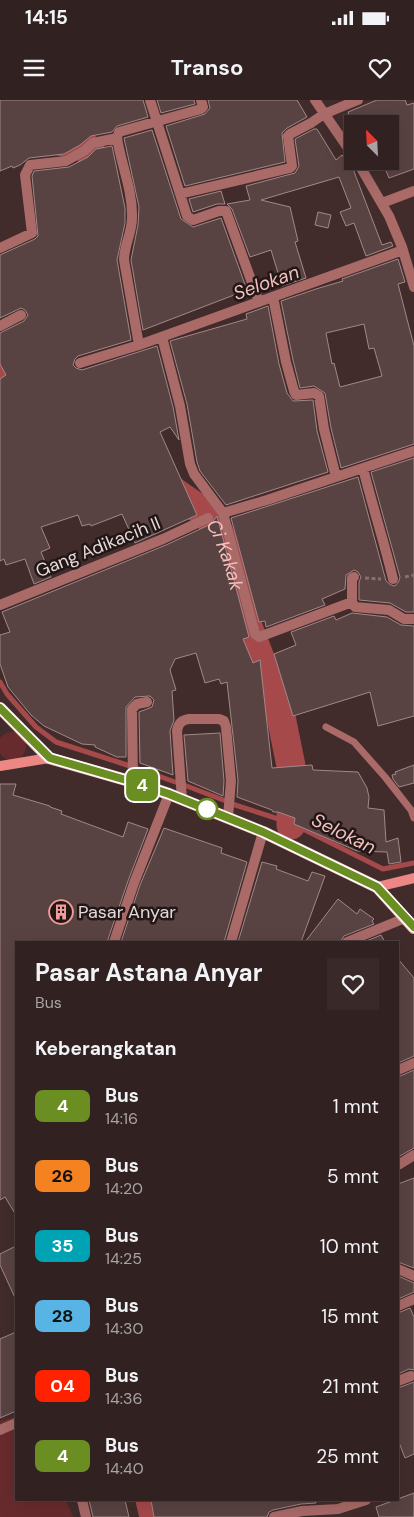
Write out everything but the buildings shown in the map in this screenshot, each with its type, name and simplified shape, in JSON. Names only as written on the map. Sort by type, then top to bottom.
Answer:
[{"type":"main road","points":[[0,708],[50,758]]},
{"type":"main road","points":[[0,766],[50,758],[169,794],[263,832],[377,887],[410,923]]},
{"type":"main road","points":[[377,887],[414,878]]},
{"type":"street","points":[[150,100],[189,219],[193,220],[220,211],[226,211],[258,300]]},
{"type":"street","points":[[0,248],[32,233],[25,174],[30,165],[66,161],[93,143],[114,138],[119,132],[201,109],[201,100]]},
{"type":"street","points":[[315,100],[344,143]]},
{"type":"street","points":[[180,194],[290,168],[292,166],[288,136],[324,114],[358,100]]},
{"type":"street","points":[[114,138],[132,209],[131,228],[124,248],[124,260],[139,346]]},
{"type":"street","points":[[362,170],[382,203],[403,250],[414,287]]},
{"type":"street","points":[[382,203],[414,191]]},
{"type":"street","points":[[80,363],[139,346],[258,300],[273,297],[403,250]]},
{"type":"street","points":[[273,297],[294,391],[296,395],[314,393],[319,396],[324,429],[336,477]]},
{"type":"street","points":[[0,326],[21,315]]},
{"type":"street","points":[[162,337],[180,406],[190,464],[201,484],[223,513],[252,630],[259,637],[352,602]]},
{"type":"street","points":[[223,513],[414,451]]},
{"type":"street","points":[[363,468],[376,520],[383,536],[393,579]]},
{"type":"street","name":"Gang Adikacih II","points":[[0,605],[208,518]]},
{"type":"street","points":[[354,577],[352,578],[352,602],[356,607],[389,610],[404,619],[414,619]]},
{"type":"street","points":[[133,782],[132,709],[137,704],[148,702]]},
{"type":"street","points":[[182,799],[178,726],[184,720],[189,719],[219,719],[224,721],[231,781],[228,818]]},
{"type":"street","points":[[114,941],[134,883],[169,794]]},
{"type":"street","points":[[231,941],[263,832]]},
{"type":"street","points":[[350,941],[410,923]]},
{"type":"street","points":[[399,1070],[414,1063]]},
{"type":"street","points":[[399,1162],[414,1155]]},
{"type":"street","points":[[399,1268],[414,1276]]},
{"type":"street","points":[[399,1306],[414,1299]]},
{"type":"street","points":[[399,1381],[410,1376]]},
{"type":"street","points":[[0,1430],[15,1423]]},
{"type":"street","points":[[82,1501],[86,1517]]},
{"type":"street","points":[[322,1501],[325,1514]]},
{"type":"street","points":[[274,1517],[302,1511],[325,1514],[363,1501]]},
{"type":"lane","points":[[326,727],[354,742],[385,776],[414,818]]},
{"type":"path","points":[[354,577],[393,579]]},
{"type":"shaded area","points":[[7,733],[17,733],[25,741],[25,751],[17,759],[7,759],[-1,751],[-1,741]]},
{"type":"shaded area","points":[[15,1416],[15,1501],[66,1501],[73,1517],[0,1517],[0,1421]]},
{"type":"waterway","name":"Ci Kakak","points":[[0,101],[8,115],[24,128],[44,137],[86,147],[90,150],[92,155],[92,194]]},
{"type":"waterway","name":"Ci Kakak","points":[[0,374],[39,356]]},
{"type":"waterway","name":"Ci Kakak","points":[[160,482],[205,513],[218,530],[232,567],[245,619],[279,707],[291,766],[291,825]]},
{"type":"waterway","points":[[0,682],[7,694],[36,727],[56,742],[130,766]]},
{"type":"waterway","points":[[136,768],[178,783]]},
{"type":"waterway","points":[[184,785],[226,801]]},
{"type":"waterway","name":"Selokan","points":[[232,804],[291,823],[383,869],[414,863]]},
{"type":"waterway","points":[[150,1501],[154,1517]]},
{"type":"bus line","name":"4","points":[[0,708],[50,758],[169,794],[263,832],[377,887],[414,927]]},
{"type":"place","name":"Pasar Anyar","points":[[61,912]]}]
